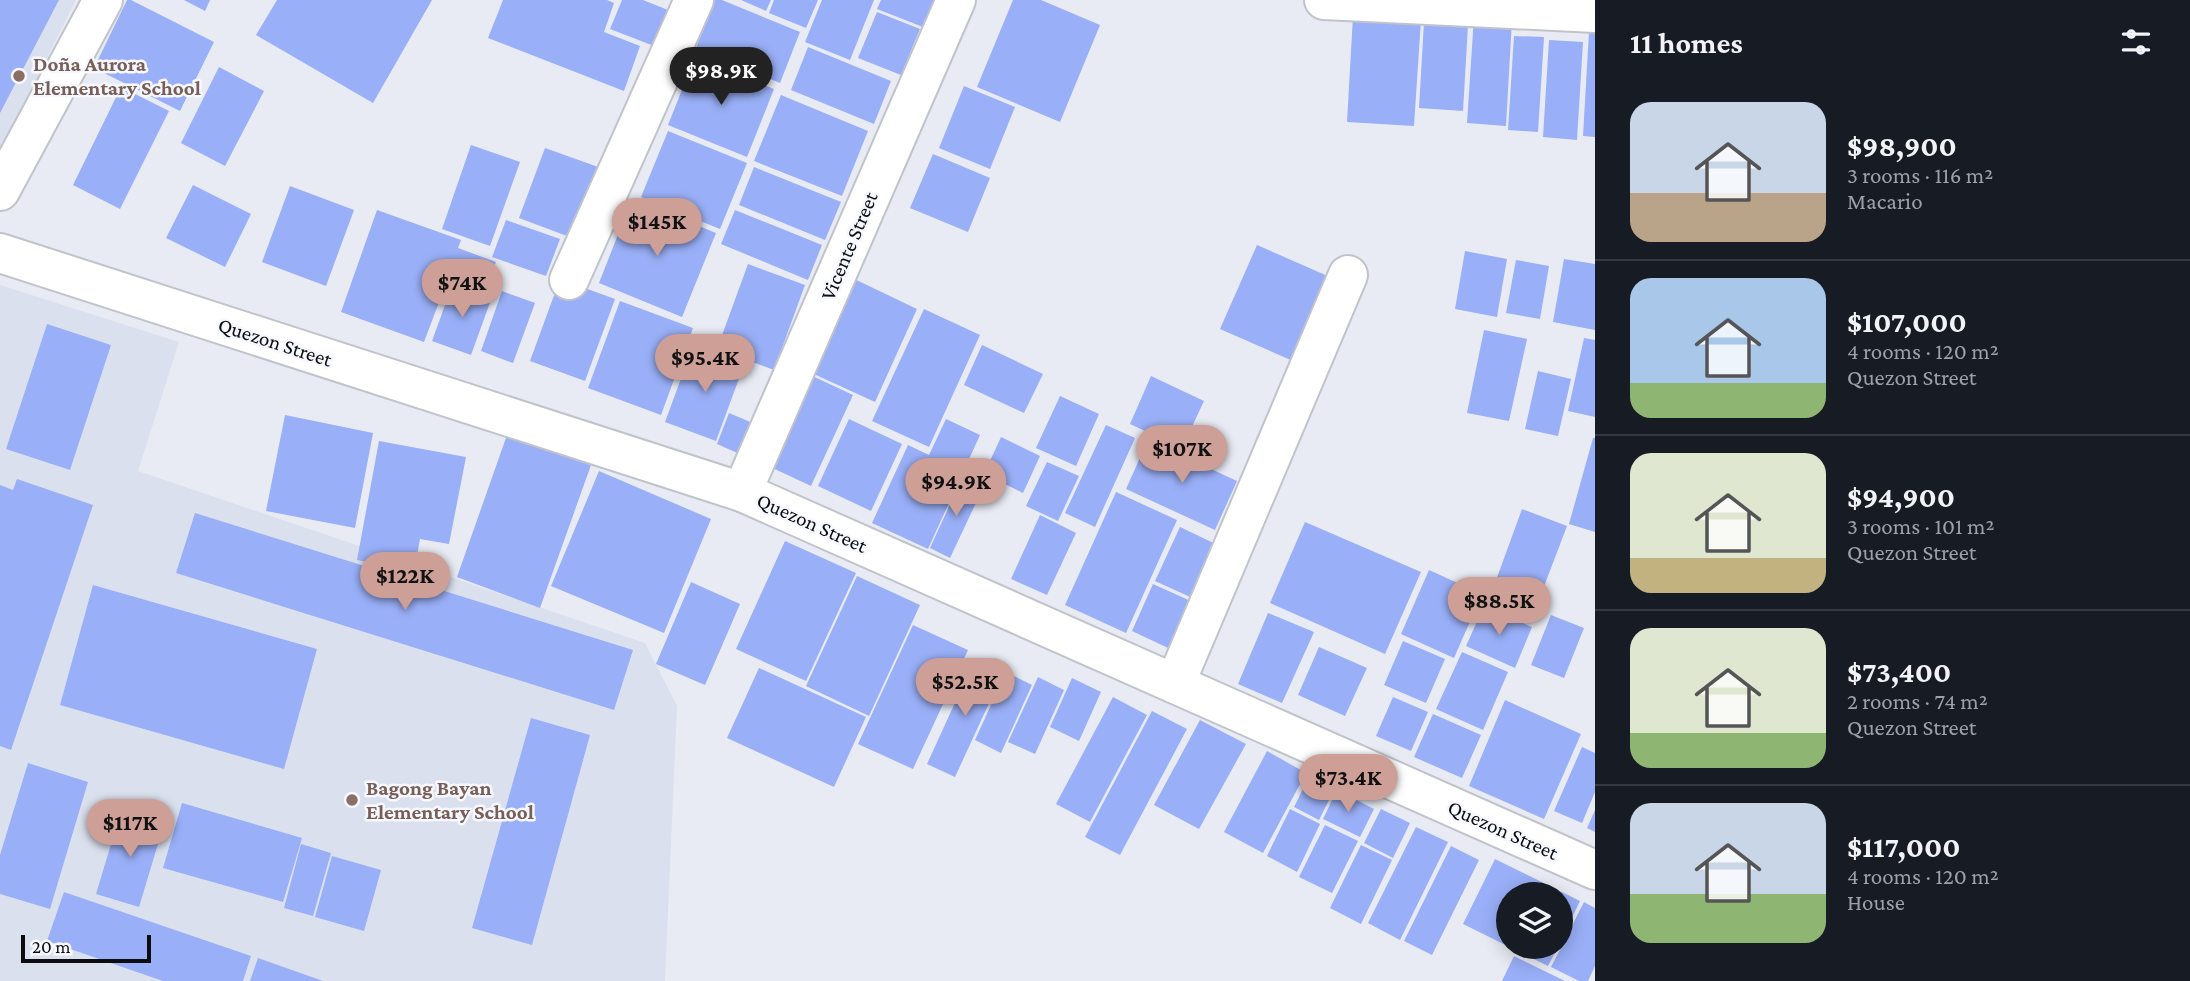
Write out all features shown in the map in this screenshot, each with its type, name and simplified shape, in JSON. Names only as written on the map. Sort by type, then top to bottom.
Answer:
[{"type":"street","points":[[0,191],[103,0]]},
{"type":"street","points":[[569,280],[694,0]]},
{"type":"street","name":"Vicente Street","points":[[742,492],[956,0]]},
{"type":"street","points":[[1324,0],[1595,13]]},
{"type":"street","name":"Quezon Street","points":[[0,253],[742,492],[1595,870]]},
{"type":"street","points":[[1175,684],[1348,275]]},
{"type":"shaded area","name":"Doña Aurora Elementary School","points":[[0,0],[76,0],[0,152]]},
{"type":"shaded area","name":"Bagong Bayan Elementary School","points":[[0,285],[179,342],[138,471],[645,643],[677,706],[665,981],[0,981]]},
{"type":"building","points":[[0,0],[59,0],[0,113]]},
{"type":"building","points":[[127,0],[214,42],[180,111],[94,68]]},
{"type":"building","points":[[184,0],[210,0],[205,11]]},
{"type":"building","points":[[277,0],[432,0],[373,103],[256,35]]},
{"type":"building","points":[[503,0],[607,0],[614,3],[604,32],[640,46],[624,91],[488,38]]},
{"type":"building","points":[[622,0],[643,0],[668,10],[654,46],[610,29]]},
{"type":"building","points":[[715,0],[722,0],[800,32],[780,83],[696,48]]},
{"type":"building","points":[[741,0],[771,0],[766,11]]},
{"type":"building","points":[[774,0],[818,0],[806,28],[769,13]]},
{"type":"building","points":[[822,0],[874,0],[850,60],[805,42]]},
{"type":"building","points":[[881,0],[934,0],[923,27],[877,9]]},
{"type":"building","points":[[1013,0],[1041,0],[1100,25],[1060,122],[977,87]]},
{"type":"building","points":[[877,12],[920,29],[901,75],[858,58]]},
{"type":"building","points":[[1353,16],[1421,20],[1414,126],[1347,122]]},
{"type":"building","points":[[1474,17],[1512,20],[1506,126],[1467,123]]},
{"type":"building","points":[[1424,22],[1468,25],[1463,111],[1419,108]]},
{"type":"building","points":[[1589,32],[1595,32],[1595,137],[1583,136]]},
{"type":"building","points":[[1514,36],[1544,37],[1538,132],[1508,130]]},
{"type":"building","points":[[1549,40],[1583,42],[1577,140],[1543,137]]},
{"type":"building","points":[[808,47],[891,81],[874,124],[791,90]]},
{"type":"building","points":[[695,57],[774,89],[747,157],[668,125]]},
{"type":"building","points":[[219,67],[264,91],[225,166],[181,143]]},
{"type":"building","points":[[964,86],[1015,107],[990,169],[939,148]]},
{"type":"building","points":[[121,87],[169,111],[120,209],[73,185]]},
{"type":"building","points":[[781,95],[868,131],[842,196],[754,161]]},
{"type":"building","points":[[668,131],[747,163],[720,229],[641,197]]},
{"type":"building","points":[[471,145],[520,162],[490,246],[442,229]]},
{"type":"building","points":[[545,148],[601,168],[575,239],[519,218]]},
{"type":"building","points":[[933,154],[990,178],[968,232],[910,208]]},
{"type":"building","points":[[754,167],[841,202],[825,240],[739,205]]},
{"type":"building","points":[[193,185],[251,214],[225,267],[166,238]]},
{"type":"building","points":[[290,186],[354,210],[326,286],[262,262]]},
{"type":"building","points":[[632,199],[716,233],[682,317],[599,283]]},
{"type":"building","points":[[377,210],[461,240],[458,248],[496,262],[486,287],[450,273],[424,342],[341,312]]},
{"type":"building","points":[[735,210],[822,245],[808,280],[721,244]]},
{"type":"building","points":[[506,220],[560,239],[546,276],[492,257]]},
{"type":"building","points":[[1257,245],[1339,281],[1302,365],[1220,329]]},
{"type":"building","points":[[1465,251],[1507,259],[1497,317],[1455,309]]},
{"type":"building","points":[[1564,259],[1595,264],[1595,330],[1553,322]]},
{"type":"building","points":[[1516,260],[1549,266],[1540,319],[1506,313]]},
{"type":"building","points":[[748,264],[805,285],[774,370],[717,349]]},
{"type":"building","points":[[846,275],[917,309],[875,402],[803,369]]},
{"type":"building","points":[[560,279],[615,299],[585,381],[530,361]]},
{"type":"building","points":[[453,283],[492,297],[471,355],[432,341]]},
{"type":"building","points":[[502,291],[535,303],[513,363],[481,351]]},
{"type":"building","points":[[620,301],[693,328],[661,415],[588,388]]},
{"type":"building","points":[[924,309],[980,335],[929,447],[872,421]]},
{"type":"building","points":[[47,324],[111,345],[70,470],[6,449]]},
{"type":"building","points":[[1484,330],[1527,339],[1509,421],[1467,413]]},
{"type":"building","points":[[1584,338],[1595,340],[1595,417],[1568,411]]},
{"type":"building","points":[[982,345],[1043,374],[1024,413],[964,385]]},
{"type":"building","points":[[693,346],[744,365],[716,441],[665,422]]},
{"type":"building","points":[[1538,371],[1571,379],[1558,436],[1525,429]]},
{"type":"building","points":[[806,373],[853,395],[811,486],[764,464]]},
{"type":"building","points":[[1151,376],[1204,401],[1182,448],[1130,424]]},
{"type":"building","points":[[1060,396],[1099,414],[1076,466],[1036,448]]},
{"type":"building","points":[[729,413],[755,424],[742,455],[717,444]]},
{"type":"building","points":[[285,415],[373,433],[355,528],[266,511]]},
{"type":"building","points":[[849,419],[902,444],[871,511],[818,486]]},
{"type":"building","points":[[946,419],[980,435],[928,549],[872,523],[908,445],[929,455]]},
{"type":"building","points":[[1106,425],[1135,438],[1095,527],[1065,513]]},
{"type":"building","points":[[507,435],[591,465],[540,608],[457,577]]},
{"type":"building","points":[[1001,437],[1040,456],[1023,493],[984,474]]},
{"type":"building","points":[[1595,438],[1595,532],[1569,524]]},
{"type":"building","points":[[1148,440],[1237,481],[1215,530],[1126,489]]},
{"type":"building","points":[[379,441],[466,457],[449,544],[420,539],[414,571],[357,560]]},
{"type":"building","points":[[1047,462],[1079,476],[1058,521],[1026,506]]},
{"type":"building","points":[[599,471],[711,519],[664,633],[551,586]]},
{"type":"building","points":[[962,478],[983,488],[950,558],[930,548]]},
{"type":"building","points":[[17,479],[93,505],[11,750],[0,746],[0,485],[13,490]]},
{"type":"building","points":[[1116,492],[1177,520],[1126,633],[1065,605]]},
{"type":"building","points":[[1522,509],[1567,526],[1535,610],[1491,594]]},
{"type":"building","points":[[195,513],[633,650],[614,710],[176,573]]},
{"type":"building","points":[[1040,515],[1076,533],[1047,595],[1011,579]]},
{"type":"building","points":[[1305,522],[1421,572],[1385,654],[1270,603]]},
{"type":"building","points":[[1180,527],[1224,548],[1199,601],[1155,581]]},
{"type":"building","points":[[785,541],[856,573],[806,681],[736,649]]},
{"type":"building","points":[[1429,570],[1482,594],[1454,658],[1401,634]]},
{"type":"building","points":[[857,576],[920,605],[869,716],[806,686]]},
{"type":"building","points":[[691,582],[740,604],[705,685],[656,664]]},
{"type":"building","points":[[1153,584],[1204,607],[1183,655],[1132,631]]},
{"type":"building","points":[[93,585],[317,649],[284,769],[60,705]]},
{"type":"building","points":[[1484,606],[1532,627],[1515,668],[1466,646]]},
{"type":"building","points":[[1268,613],[1314,632],[1282,703],[1238,684]]},
{"type":"building","points":[[1551,615],[1584,628],[1564,678],[1531,665]]},
{"type":"building","points":[[913,625],[968,650],[913,769],[858,744]]},
{"type":"building","points":[[1403,641],[1445,659],[1426,703],[1384,685]]},
{"type":"building","points":[[1319,647],[1367,668],[1345,716],[1298,695]]},
{"type":"building","points":[[1462,652],[1508,672],[1483,730],[1436,709]]},
{"type":"building","points":[[975,659],[1003,673],[955,777],[927,764]]},
{"type":"building","points":[[759,668],[866,717],[834,787],[727,738]]},
{"type":"building","points":[[1006,672],[1032,685],[1001,753],[975,740]]},
{"type":"building","points":[[1038,677],[1064,690],[1035,754],[1008,742]]},
{"type":"building","points":[[1072,678],[1101,692],[1079,741],[1050,727]]},
{"type":"building","points":[[1113,697],[1147,715],[1090,822],[1056,804]]},
{"type":"building","points":[[1393,697],[1428,712],[1411,751],[1376,736]]},
{"type":"building","points":[[1505,700],[1581,734],[1544,819],[1469,786]]},
{"type":"building","points":[[1152,711],[1187,729],[1120,855],[1085,837]]},
{"type":"building","points":[[1433,714],[1481,735],[1462,778],[1414,757]]},
{"type":"building","points":[[531,718],[590,735],[532,945],[472,928]]},
{"type":"building","points":[[1200,720],[1246,744],[1199,829],[1154,805]]},
{"type":"building","points":[[1582,747],[1595,753],[1595,792],[1582,823],[1554,811]]},
{"type":"building","points":[[1267,751],[1306,773],[1263,853],[1224,832]]},
{"type":"building","points":[[28,763],[88,782],[50,909],[0,894],[0,855]]},
{"type":"building","points":[[1309,777],[1334,790],[1319,820],[1294,807]]},
{"type":"building","points":[[1337,790],[1374,809],[1360,837],[1323,819]]},
{"type":"building","points":[[182,803],[302,838],[283,902],[163,868]]},
{"type":"building","points":[[1290,809],[1320,824],[1297,872],[1267,856]]},
{"type":"building","points":[[1381,809],[1410,823],[1393,858],[1364,843]]},
{"type":"building","points":[[1595,810],[1595,832],[1587,828]]},
{"type":"building","points":[[121,811],[164,824],[139,907],[96,894]]},
{"type":"building","points":[[1325,825],[1358,841],[1332,893],[1299,877]]},
{"type":"building","points":[[1416,827],[1448,842],[1400,940],[1368,923]]},
{"type":"building","points":[[301,844],[331,853],[313,916],[284,908]]},
{"type":"building","points":[[1361,845],[1392,860],[1361,924],[1330,908]]},
{"type":"building","points":[[1451,846],[1479,860],[1432,955],[1404,941]]},
{"type":"building","points":[[332,856],[381,870],[364,931],[315,917]]},
{"type":"building","points":[[1495,859],[1542,882],[1496,882],[1496,940],[1463,924]]},
{"type":"building","points":[[64,892],[251,956],[243,981],[163,981],[47,941]]},
{"type":"building","points":[[1573,898],[1580,901],[1573,915]]},
{"type":"building","points":[[1584,902],[1595,908],[1595,966],[1588,981],[1579,981],[1551,967],[1555,959],[1573,959],[1573,924]]},
{"type":"building","points":[[258,958],[323,981],[250,981]]},
{"type":"building","points":[[1513,959],[1520,959],[1565,981],[1502,981]]},
{"type":"building","points":[[1534,959],[1552,959],[1548,966]]},
{"type":"place","name":"Doña Aurora Elementary School","points":[[19,76]]},
{"type":"place","name":"Bagong Bayan Elementary School","points":[[352,800]]}]
